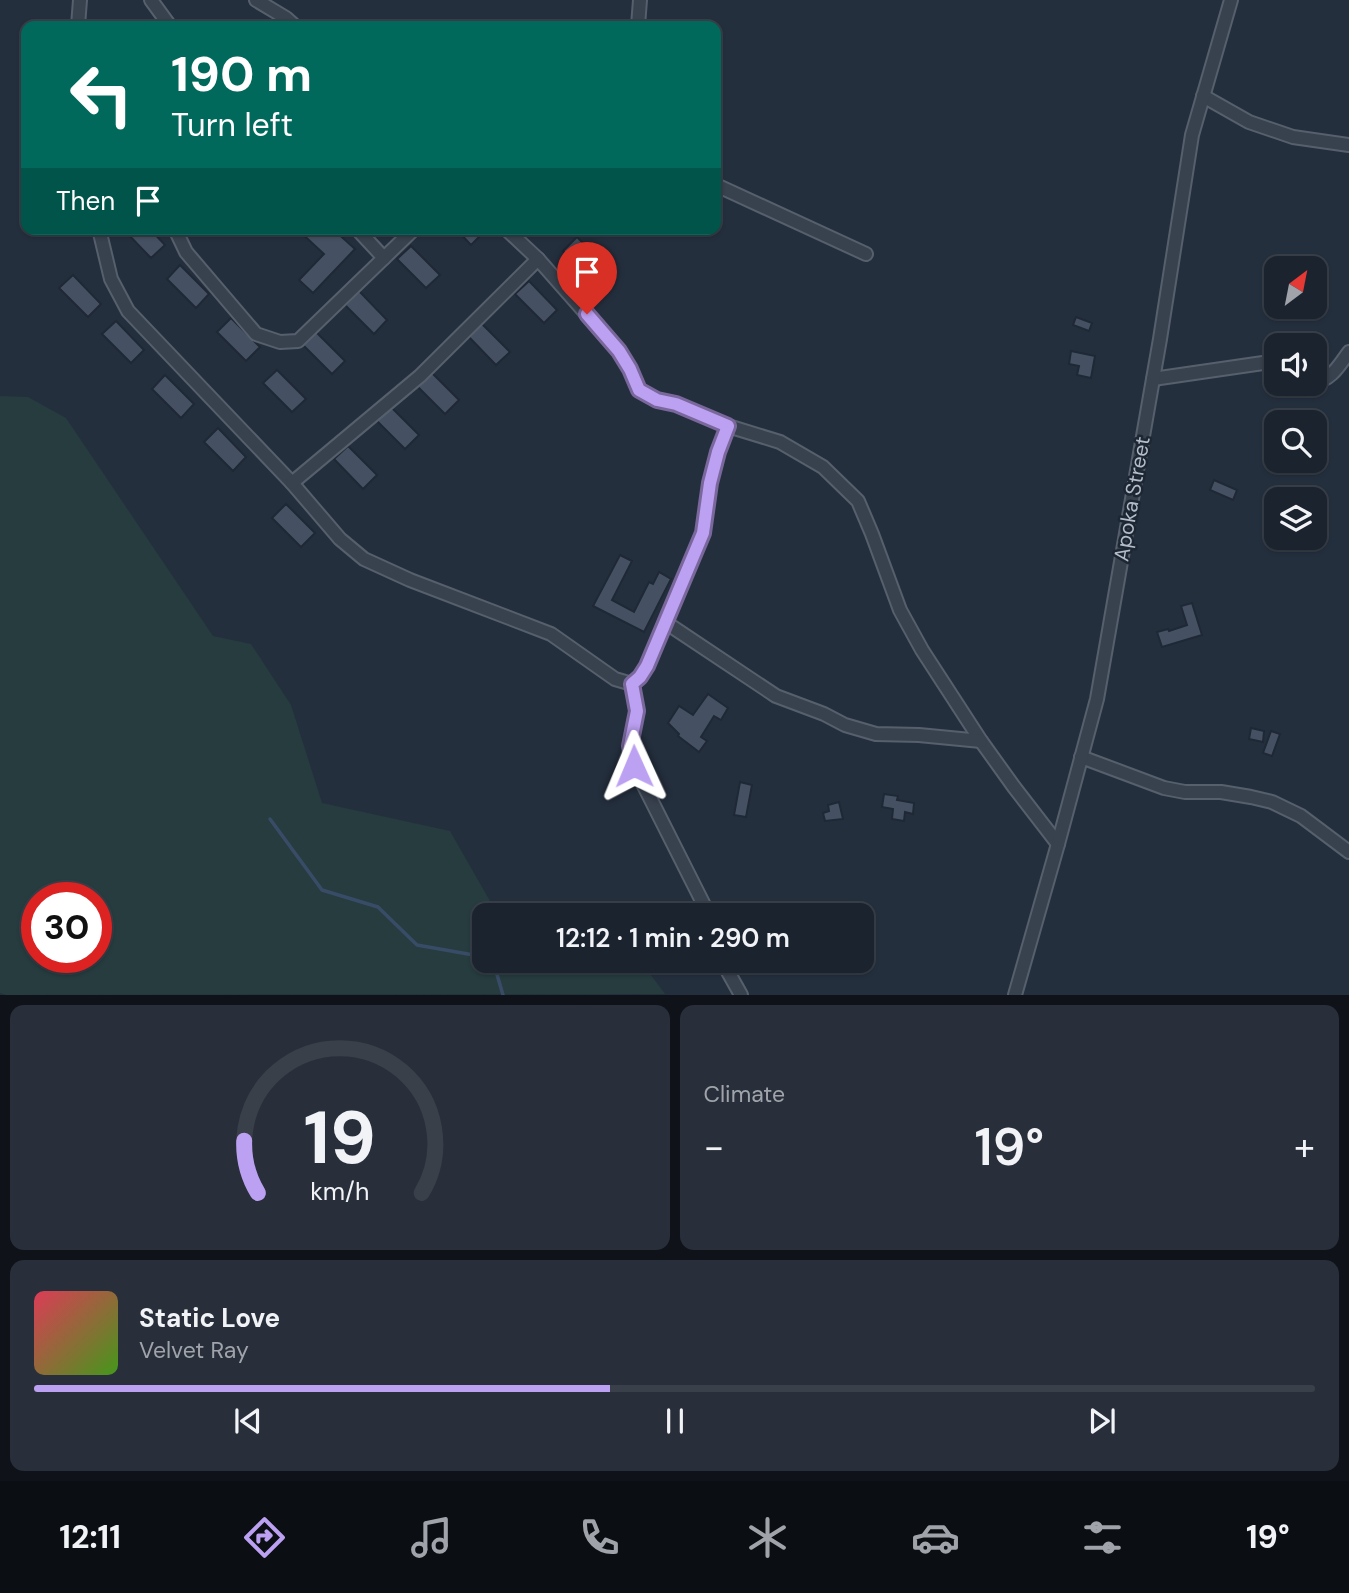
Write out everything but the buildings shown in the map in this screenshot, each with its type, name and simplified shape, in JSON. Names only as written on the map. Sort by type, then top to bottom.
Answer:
[{"type":"street","points":[[78,21],[80,0]]},
{"type":"street","points":[[151,0],[166,21]]},
{"type":"street","points":[[256,0],[289,21]]},
{"type":"street","points":[[638,21],[640,0]]},
{"type":"street","name":"Apoka Street","points":[[1015,995],[1097,699],[1192,135],[1231,0]]},
{"type":"street","points":[[1203,96],[1249,122],[1293,137],[1349,145]]},
{"type":"street","points":[[721,188],[866,254]]},
{"type":"street","points":[[100,235],[111,279],[128,311],[292,483],[340,539],[365,559],[410,580],[551,634],[615,679],[632,684]]},
{"type":"street","points":[[177,235],[186,252],[256,334],[280,341],[298,341],[408,235]]},
{"type":"street","points":[[363,235],[384,258]]},
{"type":"street","points":[[512,235],[538,259],[619,351],[639,390],[657,400],[676,404],[728,426],[780,442],[823,467],[858,501],[900,610],[922,650],[981,741],[1058,844]]},
{"type":"street","points":[[292,483],[420,376],[538,259]]},
{"type":"street","points":[[1327,378],[1349,352]]},
{"type":"street","points":[[1153,379],[1264,363]]},
{"type":"street","points":[[632,684],[647,666],[703,533],[710,483],[728,426]]},
{"type":"street","points":[[665,622],[776,696],[845,725],[876,734],[981,741]]},
{"type":"street","points":[[632,684],[637,711],[630,746],[634,766],[702,903]]},
{"type":"street","points":[[1081,757],[1164,789],[1185,793],[1221,792],[1272,802],[1301,816],[1349,852]]},
{"type":"street","points":[[729,973],[741,995]]},
{"type":"green space","points":[[0,396],[28,397],[66,418],[213,636],[251,644],[291,705],[322,803],[450,831],[491,903],[472,903],[472,973],[649,973],[665,994],[0,993]]},
{"type":"waterway","points":[[270,819],[322,890],[378,907],[417,945],[472,955]]},
{"type":"waterway","points":[[497,973],[503,995]]},
{"type":"route","points":[[587,314],[619,351],[639,390],[657,400],[676,404],[728,426],[710,483],[703,533],[647,666],[632,684],[637,711],[630,746],[634,766]]}]
